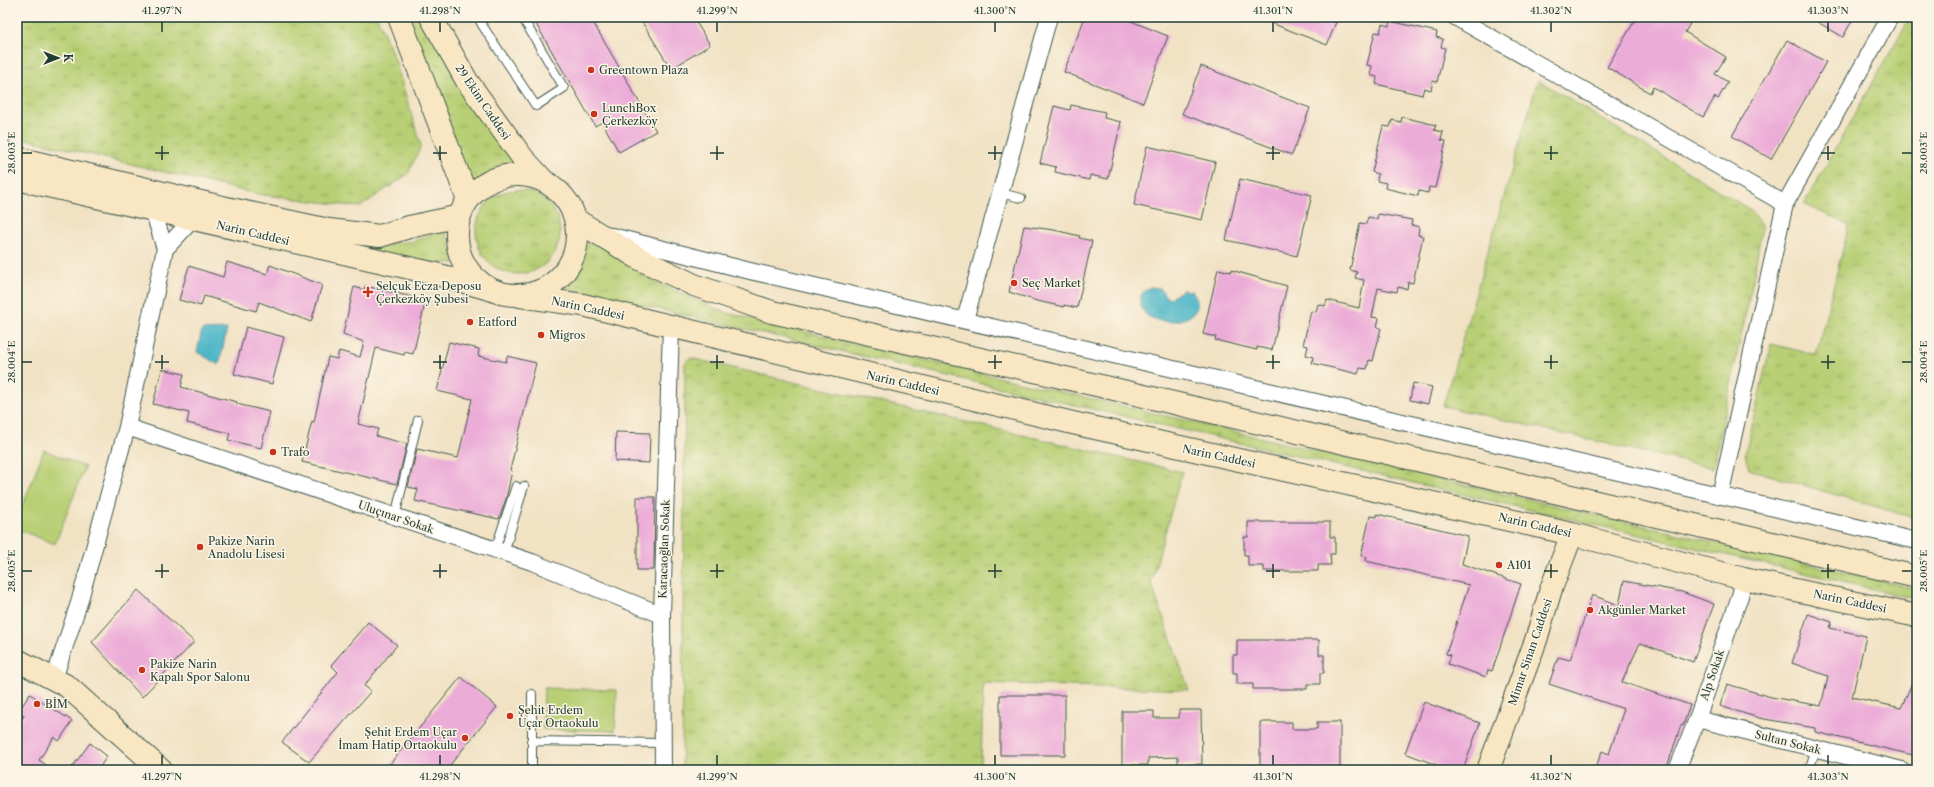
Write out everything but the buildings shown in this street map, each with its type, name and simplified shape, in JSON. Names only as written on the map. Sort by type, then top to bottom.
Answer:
[{"type":"main road","points":[[399,17],[464,208]]},
{"type":"main road","name":"29 Ekim Caddesi","points":[[431,17],[435,27],[467,81],[522,157],[544,181]]},
{"type":"main road","name":"Narin Caddesi","points":[[17,158],[222,207],[336,231],[380,236],[464,208]]},
{"type":"main road","points":[[511,175],[528,175],[544,181],[558,191],[566,200],[576,220],[577,244],[575,255],[566,271],[554,284],[538,292],[520,296],[504,295],[489,289],[475,279],[458,250],[457,233],[464,208],[480,188],[495,179],[511,175]]},
{"type":"main road","name":"Narin Caddesi","points":[[17,179],[436,274],[489,289]]},
{"type":"main road","points":[[576,220],[640,259],[694,285],[772,312],[1114,389],[1917,577]]},
{"type":"main road","name":"Narin Caddesi","points":[[520,296],[583,305],[1077,424],[1572,534],[1744,579],[1917,616]]},
{"type":"main road","name":"Mimar Sinan Caddesi","points":[[1488,770],[1536,640],[1551,589],[1572,534]]},
{"type":"main road","points":[[17,660],[67,686],[161,770]]},
{"type":"street","points":[[965,320],[1049,17]]},
{"type":"street","points":[[1455,17],[1785,204]]},
{"type":"street","points":[[1720,496],[1785,204],[1890,17]]},
{"type":"street","points":[[54,679],[79,603],[128,427],[165,249],[153,210]]},
{"type":"street","points":[[165,249],[193,219]]},
{"type":"street","points":[[598,233],[750,271],[1917,541]]},
{"type":"street","name":"Karacaoğlan Sokak","points":[[662,770],[662,615],[671,327]]},
{"type":"street","name":"Uluçınar Sokak","points":[[128,427],[532,562],[662,615]]},
{"type":"street","name":"Alp Sokak","points":[[1677,770],[1697,719],[1740,596],[1744,579]]},
{"type":"street","name":"Sultan Sokak","points":[[1697,719],[1902,770]]},
{"type":"lane","points":[[478,17],[536,106],[564,88],[522,17]]},
{"type":"lane","points":[[1000,193],[1021,198]]},
{"type":"lane","points":[[396,517],[418,420]]},
{"type":"lane","points":[[499,551],[520,486]]},
{"type":"lane","points":[[532,694],[532,770]]},
{"type":"lane","points":[[531,741],[662,743]]},
{"type":"lane","points":[[1809,770],[1816,749]]},
{"type":"green space","points":[[17,17],[377,17],[395,60],[421,146],[408,174],[360,207],[257,194],[17,137]]},
{"type":"green space","points":[[403,17],[425,17],[524,170],[494,174],[470,190]]},
{"type":"green space","points":[[1910,17],[1917,17],[1917,519],[1749,469],[1745,454],[1771,344],[1816,355],[1849,225],[1804,204]]},
{"type":"green space","points":[[1538,80],[1752,211],[1762,226],[1754,275],[1713,468],[1443,406]]},
{"type":"green space","points":[[17,167],[384,244],[414,241],[445,229],[455,263],[439,263],[392,257]]},
{"type":"green space","points":[[518,190],[526,191],[541,197],[553,209],[559,224],[559,240],[553,255],[541,267],[526,273],[518,274],[510,273],[495,267],[483,255],[477,240],[476,232],[477,224],[483,209],[495,197],[510,191]]},
{"type":"green space","points":[[589,241],[594,241],[657,283],[727,313],[993,376],[1917,589],[1917,599],[567,288],[566,282],[577,268]]},
{"type":"green space","points":[[690,358],[1182,472],[1151,583],[1189,690],[983,683],[981,770],[682,770],[685,363]]},
{"type":"green space","points":[[44,450],[85,467],[55,544],[17,529],[17,520]]},
{"type":"green space","points":[[544,688],[617,690],[615,731],[543,729]]},
{"type":"water","points":[[1150,287],[1160,288],[1166,297],[1171,298],[1183,290],[1192,291],[1197,303],[1195,311],[1187,318],[1176,321],[1164,321],[1152,318],[1144,312],[1140,302],[1143,293]]},
{"type":"water","points":[[227,329],[219,365],[197,352],[202,330]]},
{"type":"place","name":"Greentown Plaza","points":[[591,70]]},
{"type":"place","name":"LunchBox Çerkezköy","points":[[594,114]]},
{"type":"place","name":"Seç Market","points":[[1014,283]]},
{"type":"place","name":"Selçuk Ecza Deposu Çerkezköy Şubesi","points":[[368,292]]},
{"type":"place","name":"Eatford","points":[[470,322]]},
{"type":"place","name":"Migros","points":[[541,335]]},
{"type":"place","name":"Trafo","points":[[273,452]]},
{"type":"place","name":"Pakize Narin Anadolu Lisesi","points":[[200,547]]},
{"type":"place","name":"A101","points":[[1499,565]]},
{"type":"place","name":"Akgünler Market","points":[[1590,610]]},
{"type":"place","name":"Pakize Narin Kapalı Spor Salonu","points":[[142,670]]},
{"type":"place","name":"BİM","points":[[37,704]]},
{"type":"place","name":"Şehit Erdem Uçar Ortaokulu","points":[[510,716]]},
{"type":"place","name":"Şehit Erdem Uçar İmam Hatip Ortaokulu","points":[[465,738]]}]
